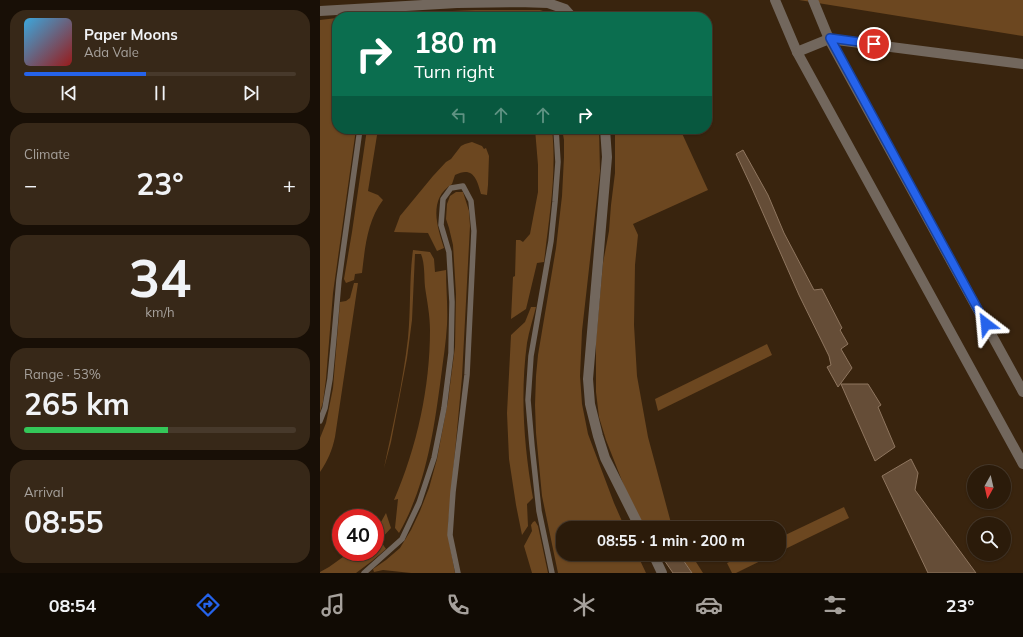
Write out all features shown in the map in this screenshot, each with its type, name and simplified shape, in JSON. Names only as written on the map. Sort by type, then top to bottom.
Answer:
[{"type":"street","points":[[775,0],[797,52],[1023,464]]},
{"type":"street","points":[[813,0],[830,38],[1023,392]]},
{"type":"street","points":[[320,11],[457,3],[518,2],[548,3],[565,9],[568,12]]},
{"type":"street","points":[[797,52],[830,38],[1023,64]]},
{"type":"street","points":[[605,134],[607,157],[588,379],[590,404],[598,436],[606,458],[637,521]]},
{"type":"street","points":[[656,561],[662,573]]},
{"type":"lane","points":[[320,421],[325,408],[330,379],[338,280],[359,134]]},
{"type":"lane","points":[[552,573],[539,511],[528,400],[531,356],[550,249],[558,162],[556,134]]},
{"type":"lane","points":[[364,573],[402,539],[419,503],[434,458],[444,408],[450,352],[452,302],[449,252],[441,225],[443,199],[451,188],[463,186],[471,201],[474,231],[467,375],[453,492],[450,535],[458,573]]},
{"type":"shaded area","points":[[799,0],[1023,0],[1023,36]]},
{"type":"shaded area","points":[[540,10],[546,12],[429,12]]},
{"type":"shaded area","points":[[332,19],[332,134],[355,134],[333,293],[326,379],[320,412],[320,20]]},
{"type":"shaded area","points":[[366,134],[377,134],[368,191],[378,195],[383,200],[373,217],[370,226],[362,273],[355,274],[354,280],[346,283],[344,279]]},
{"type":"shaded area","points":[[535,134],[552,134],[554,162],[552,196],[544,262],[537,263],[526,309],[511,319],[513,277],[515,276],[516,240],[523,242],[530,234],[538,192],[538,165]]},
{"type":"shaded area","points":[[563,134],[599,134],[600,171],[582,331],[580,376],[582,404],[588,434],[622,521],[556,521],[556,561],[640,561],[646,573],[558,573],[542,496],[536,433],[536,376],[538,355],[556,248],[562,196],[564,157]]},
{"type":"shaded area","points":[[615,134],[682,134],[708,190],[633,224],[638,235],[635,265],[634,325],[637,376],[648,437],[670,521],[640,521],[628,496],[606,440],[599,417],[596,392],[596,340],[603,263],[609,231],[615,173]]},
{"type":"shaded area","points":[[472,142],[482,146],[484,149],[486,148],[489,156],[487,195],[481,194],[476,179],[470,173],[466,172],[455,175],[452,184],[444,190],[437,205],[437,222],[444,248],[437,251],[428,233],[394,232],[400,216],[433,176],[446,162],[451,159],[461,146]]},
{"type":"shaded area","points":[[456,192],[463,192],[469,211],[470,226],[462,377],[448,526],[455,573],[411,573],[383,570],[374,572],[373,569],[400,548],[411,530],[429,488],[437,459],[448,401],[455,347],[456,294],[453,245],[446,219],[447,204],[450,196]]},
{"type":"shaded area","points":[[413,250],[430,252],[434,259],[435,272],[446,270],[447,325],[438,397],[428,457],[416,496],[399,533],[395,528],[398,499],[394,500],[409,459],[421,416],[428,373],[430,319],[423,262],[421,254],[415,254],[412,320],[407,358],[391,442],[384,468],[398,403],[406,354]]},
{"type":"shaded area","points":[[354,283],[358,283],[335,437],[333,447],[320,472],[320,438],[326,423],[333,388],[340,302],[346,301],[350,298]]},
{"type":"shaded area","points":[[531,307],[536,307],[527,343],[523,401],[527,460],[533,498],[527,504],[528,526],[522,535],[509,459],[507,413],[511,335],[525,322]]},
{"type":"shaded area","points":[[767,344],[772,355],[658,411],[655,399]]},
{"type":"shaded area","points":[[844,507],[849,518],[786,549],[786,535]]},
{"type":"shaded area","points":[[386,513],[391,528],[384,536],[384,517]]},
{"type":"shaded area","points":[[535,521],[538,526],[548,573],[532,573],[524,546],[532,531],[531,525]]},
{"type":"shaded area","points":[[337,561],[372,561],[356,573],[320,573]]},
{"type":"shaded area","points":[[684,561],[695,561],[703,573],[688,573],[691,571]]},
{"type":"shaded area","points":[[731,561],[761,561],[736,573],[732,573],[727,563]]},
{"type":"building","points":[[743,150],[768,195],[784,233],[814,290],[822,289],[842,328],[840,330],[848,344],[841,349],[852,368],[838,387],[827,367],[831,365],[829,356],[799,295],[736,154]]},
{"type":"building","points":[[841,384],[868,384],[881,405],[878,407],[895,447],[875,461]]},
{"type":"building","points":[[911,459],[918,473],[915,490],[976,573],[928,573],[882,476]]},
{"type":"building","points":[[665,561],[684,561],[692,573],[673,573]]},
{"type":"route","points":[[874,44],[830,38],[986,324]]}]
